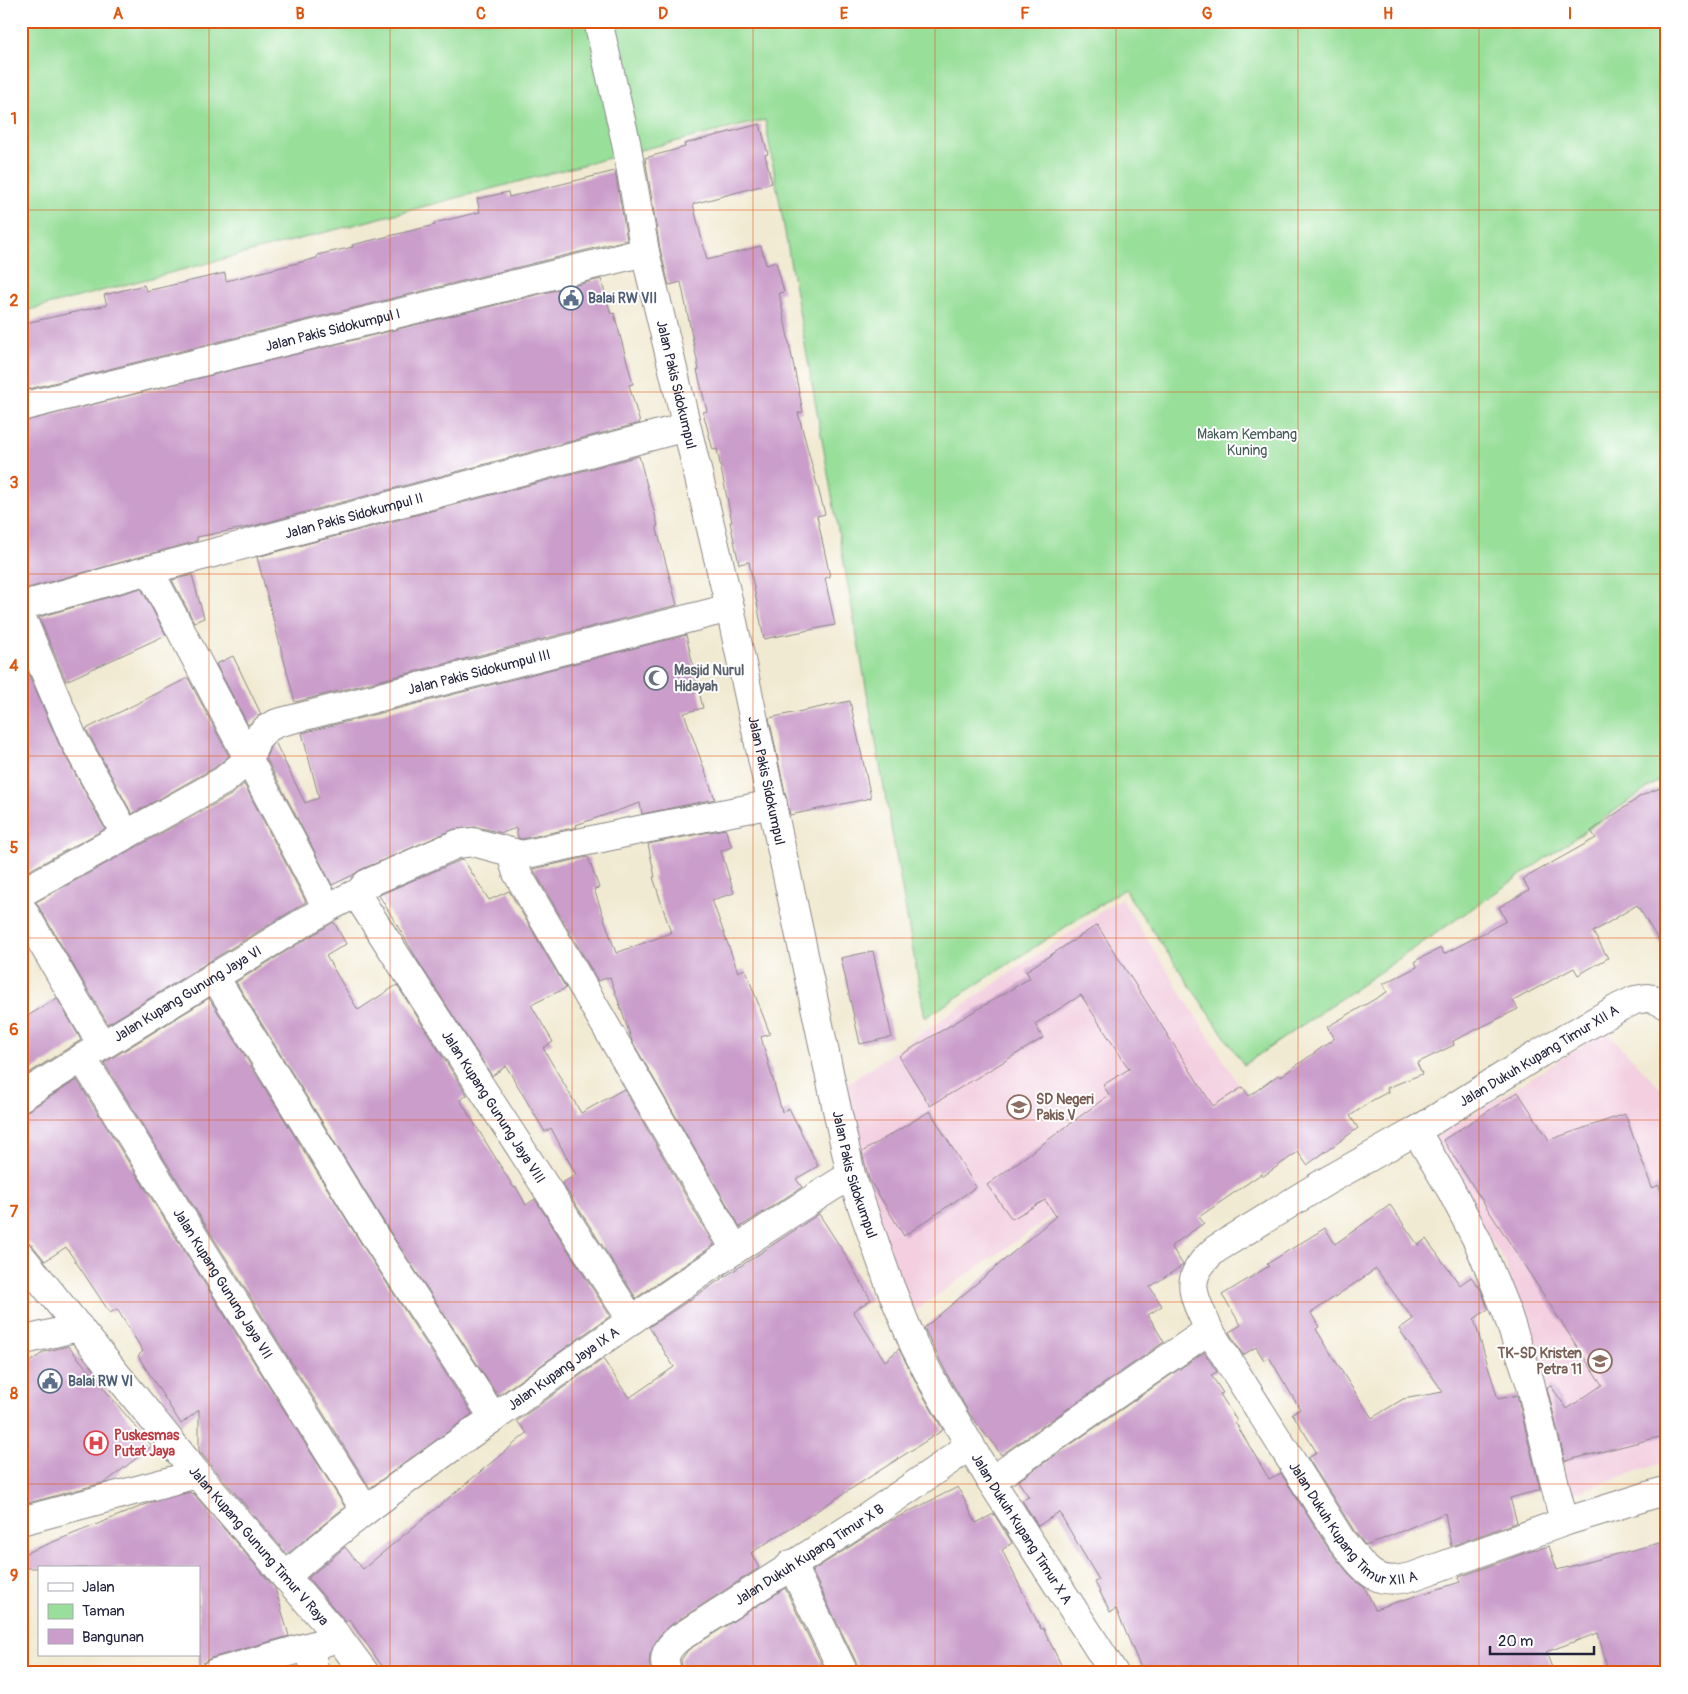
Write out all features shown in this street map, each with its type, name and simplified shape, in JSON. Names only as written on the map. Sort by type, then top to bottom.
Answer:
[{"type":"street","name":"Jalan Pakis Sidokumpul","points":[[598,21],[626,142],[645,252],[730,608],[851,1175],[890,1286],[914,1345],[933,1382]]},
{"type":"street","name":"Jalan Pakis Sidokumpul I","points":[[21,407],[645,252]]},
{"type":"street","name":"Jalan Pakis Sidokumpul II","points":[[21,606],[686,426]]},
{"type":"street","points":[[149,570],[327,908]]},
{"type":"street","name":"Jalan Pakis Sidokumpul III","points":[[248,760],[257,738],[266,729],[277,723],[730,608]]},
{"type":"street","points":[[21,616],[73,738],[126,835]]},
{"type":"street","points":[[23,893],[223,781],[248,760]]},
{"type":"street","points":[[735,1249],[517,874],[514,864],[516,858],[522,855],[772,804]]},
{"type":"street","name":"Jalan Kupang Gunung Jaya VI","points":[[21,1097],[92,1051],[327,908],[354,894],[357,895],[366,884],[456,844],[473,842],[522,855]]},
{"type":"street","name":"Jalan Kupang Gunung Jaya VII","points":[[23,893],[92,1051],[364,1510]]},
{"type":"street","name":"Jalan Kupang Gunung Jaya VIII","points":[[357,895],[631,1320]]},
{"type":"street","points":[[214,976],[377,1240],[494,1418]]},
{"type":"street","name":"Jalan Dukuh Kupang Timur XII A","points":[[1667,1005],[1654,999],[1636,1000],[1540,1053],[1416,1132],[1325,1182],[1216,1249],[1202,1260],[1196,1270],[1193,1282],[1194,1296],[1209,1330],[1342,1542],[1366,1569],[1378,1578],[1388,1581],[1414,1576],[1564,1522],[1667,1490]]},
{"type":"street","points":[[1416,1132],[1451,1190],[1478,1242],[1507,1313],[1530,1382],[1564,1522]]},
{"type":"street","name":"Jalan Kupang Jaya IX A","points":[[284,1577],[364,1510],[631,1320],[735,1249],[851,1175]]},
{"type":"street","name":"Jalan Kupang Gunung Timur V Raya","points":[[21,1256],[197,1474],[284,1577],[339,1638],[365,1673]]},
{"type":"street","points":[[21,1341],[79,1328]]},
{"type":"street","points":[[992,1481],[1209,1330]]},
{"type":"street","name":"Jalan Dukuh Kupang Timur X A","points":[[933,1382],[992,1481],[1114,1673]]},
{"type":"street","name":"Jalan Dukuh Kupang Timur X B","points":[[668,1673],[664,1659],[666,1651],[679,1638],[868,1516],[953,1458],[970,1444]]},
{"type":"street","points":[[21,1521],[197,1474]]},
{"type":"street","points":[[792,1564],[844,1673]]},
{"type":"street","points":[[216,1673],[313,1660],[339,1638]]},
{"type":"shaded area","name":"SD Negeri Pakis V","points":[[1121,898],[1240,1086],[913,1312],[826,1098]]},
{"type":"shaded area","name":"TK-SD Kristen Petra 11","points":[[1606,1031],[1662,1090],[1667,1108],[1667,1461],[1571,1494],[1505,1261],[1427,1143]]},
{"type":"green space","name":"Makam Kembang Kuning","points":[[21,21],[1667,21],[1667,775],[1244,1065],[1124,889],[925,1018],[765,120],[628,153],[21,312]]},
{"type":"building","points":[[760,124],[768,154],[765,155],[772,183],[693,204],[707,260],[761,246],[766,265],[776,262],[784,292],[779,293],[803,412],[798,413],[825,514],[817,516],[830,577],[825,578],[835,625],[764,639],[749,562],[739,564],[717,449],[713,450],[703,412],[707,411],[697,370],[699,370],[681,282],[669,285],[660,249],[645,158],[685,147],[684,144]]},
{"type":"building","points":[[615,171],[627,240],[21,391],[21,324],[107,305],[104,295],[144,285],[146,291],[225,273],[226,281],[317,258],[317,255],[353,247],[352,245],[480,212],[477,199],[508,192],[509,197]]},
{"type":"building","points":[[601,279],[611,314],[614,313],[633,384],[629,385],[640,423],[249,527],[197,537],[197,541],[21,590],[21,422]]},
{"type":"building","points":[[639,456],[677,605],[295,702],[257,557]]},
{"type":"building","points":[[192,575],[204,618],[194,622],[172,580]]},
{"type":"building","points":[[141,588],[166,635],[66,681],[39,617]]},
{"type":"building","points":[[686,635],[703,708],[684,713],[715,799],[642,814],[640,803],[576,825],[577,827],[522,839],[518,838],[516,828],[502,833],[477,827],[455,829],[360,870],[332,885],[266,758],[270,747],[275,742],[305,803],[319,798],[302,733]]},
{"type":"building","points":[[21,656],[59,744],[105,829],[21,875]]},
{"type":"building","points":[[233,656],[261,714],[248,725],[216,664]]},
{"type":"building","points":[[188,678],[229,756],[214,768],[132,814],[86,729]]},
{"type":"building","points":[[850,701],[871,798],[790,815],[769,718]]},
{"type":"building","points":[[244,784],[306,902],[108,1024],[36,902],[231,795]]},
{"type":"building","points":[[1667,785],[1667,954],[1637,905],[1593,932],[1608,958],[1578,975],[1574,968],[1513,1001],[1518,1009],[1453,1041],[1454,1045],[1417,1063],[1422,1074],[1387,1088],[1388,1092],[1350,1116],[1358,1128],[1307,1165],[1298,1152],[1262,1177],[1261,1174],[1199,1217],[1204,1223],[1171,1246],[1183,1265],[1150,1287],[1162,1306],[1148,1315],[1164,1342],[1001,1455],[969,1413],[924,1328],[1056,1216],[1045,1200],[1012,1219],[987,1185],[1109,1095],[1103,1085],[1129,1069],[1081,995],[1035,1024],[1043,1038],[930,1106],[899,1056],[1030,978],[1026,971],[1097,925],[1213,1106],[1243,1087],[1249,1096],[1334,1039],[1327,1027],[1387,992],[1383,984],[1417,967],[1415,961],[1441,948],[1444,954],[1506,921],[1499,907],[1529,890],[1523,879],[1596,838],[1591,831],[1641,796]]},
{"type":"building","points":[[725,829],[732,847],[721,851],[734,893],[712,900],[738,972],[745,969],[770,1034],[761,1037],[782,1112],[789,1108],[818,1166],[796,1179],[802,1187],[740,1227],[632,1041],[610,977],[598,981],[533,869],[588,857],[599,888],[594,889],[616,953],[671,933],[653,877],[655,877],[648,844]]},
{"type":"building","points":[[463,859],[489,900],[509,891],[566,988],[531,1005],[553,1042],[543,1048],[581,1113],[624,1089],[714,1245],[636,1298],[562,1183],[576,1175],[551,1128],[545,1132],[506,1066],[492,1076],[423,969],[379,895]]},
{"type":"building","points":[[334,922],[346,944],[326,956],[358,1010],[397,985],[467,1095],[460,1100],[514,1188],[516,1187],[526,1205],[535,1199],[610,1316],[498,1396],[390,1232],[236,982]]},
{"type":"building","points":[[873,951],[892,1037],[860,1044],[841,958]]},
{"type":"building","points":[[57,998],[81,1040],[21,1078],[21,1020]]},
{"type":"building","points":[[209,998],[364,1248],[472,1414],[370,1488],[104,1063]]},
{"type":"building","points":[[77,1080],[345,1507],[287,1554],[199,1451],[199,1410],[181,1424],[138,1356],[143,1351],[117,1309],[110,1313],[66,1247],[45,1261],[33,1246],[21,1241],[21,1113]]},
{"type":"building","name":"TK-SD Kristen Petra 11","points":[[1518,1092],[1549,1140],[1625,1114],[1652,1188],[1659,1185],[1667,1212],[1667,1435],[1565,1461],[1547,1387],[1551,1386],[1567,1409],[1602,1385],[1443,1140]]},
{"type":"building","points":[[930,1111],[976,1187],[904,1236],[869,1179],[862,1152]]},
{"type":"building","points":[[1390,1205],[1418,1245],[1426,1239],[1460,1285],[1471,1277],[1481,1290],[1488,1309],[1474,1319],[1498,1399],[1517,1395],[1540,1490],[1510,1498],[1517,1522],[1451,1546],[1445,1513],[1366,1546],[1355,1532],[1308,1458],[1317,1453],[1292,1413],[1300,1409],[1269,1357],[1264,1360],[1256,1347],[1243,1355],[1229,1332],[1241,1325],[1222,1295],[1325,1228],[1335,1244]],"holes":[[[1376,1269],[1413,1319],[1399,1329],[1443,1392],[1403,1399],[1372,1418],[1316,1329],[1319,1327],[1311,1313]]]},
{"type":"building","points":[[819,1214],[871,1300],[853,1311],[885,1361],[899,1349],[943,1430],[751,1553],[759,1568],[671,1625],[659,1636],[650,1654],[651,1673],[387,1673],[349,1619],[346,1622],[308,1578],[345,1547],[363,1569],[527,1433],[517,1421],[603,1359],[629,1398],[674,1367],[649,1327]]},
{"type":"building","points":[[68,1346],[152,1446],[106,1482],[21,1505],[21,1368],[44,1352]]},
{"type":"building","points":[[1204,1352],[1217,1372],[1211,1375],[1223,1393],[1220,1394],[1269,1479],[1281,1473],[1330,1551],[1353,1579],[1365,1588],[1375,1609],[1460,1582],[1459,1577],[1549,1546],[1557,1570],[1667,1541],[1667,1673],[1609,1673],[1598,1633],[1546,1652],[1554,1673],[1143,1673],[1116,1609],[1110,1612],[1095,1582],[1099,1580],[1059,1512],[1038,1526],[1022,1500],[1029,1497],[1018,1481]]},
{"type":"building","points":[[958,1487],[976,1523],[994,1514],[1012,1543],[1002,1550],[1065,1673],[859,1673],[858,1666],[812,1571],[890,1521]]},
{"type":"building","points":[[190,1492],[193,1493],[275,1588],[289,1636],[211,1658],[204,1662],[199,1673],[200,1566],[38,1566],[38,1568],[21,1568],[21,1555],[152,1502]]},
{"type":"building","points":[[785,1588],[826,1673],[683,1673],[681,1660],[688,1650]]},
{"type":"place","name":"Balai RW VII","points":[[571,298]]},
{"type":"place","name":"Masjid Nurul Hidayah","points":[[656,678]]},
{"type":"place","name":"SD Negeri Pakis V","points":[[1019,1107]]},
{"type":"place","name":"TK-SD Kristen Petra 11","points":[[1600,1361]]},
{"type":"place","name":"Balai RW VI","points":[[50,1381]]},
{"type":"place","name":"Puskesmas Putat Jaya","points":[[96,1443]]}]
